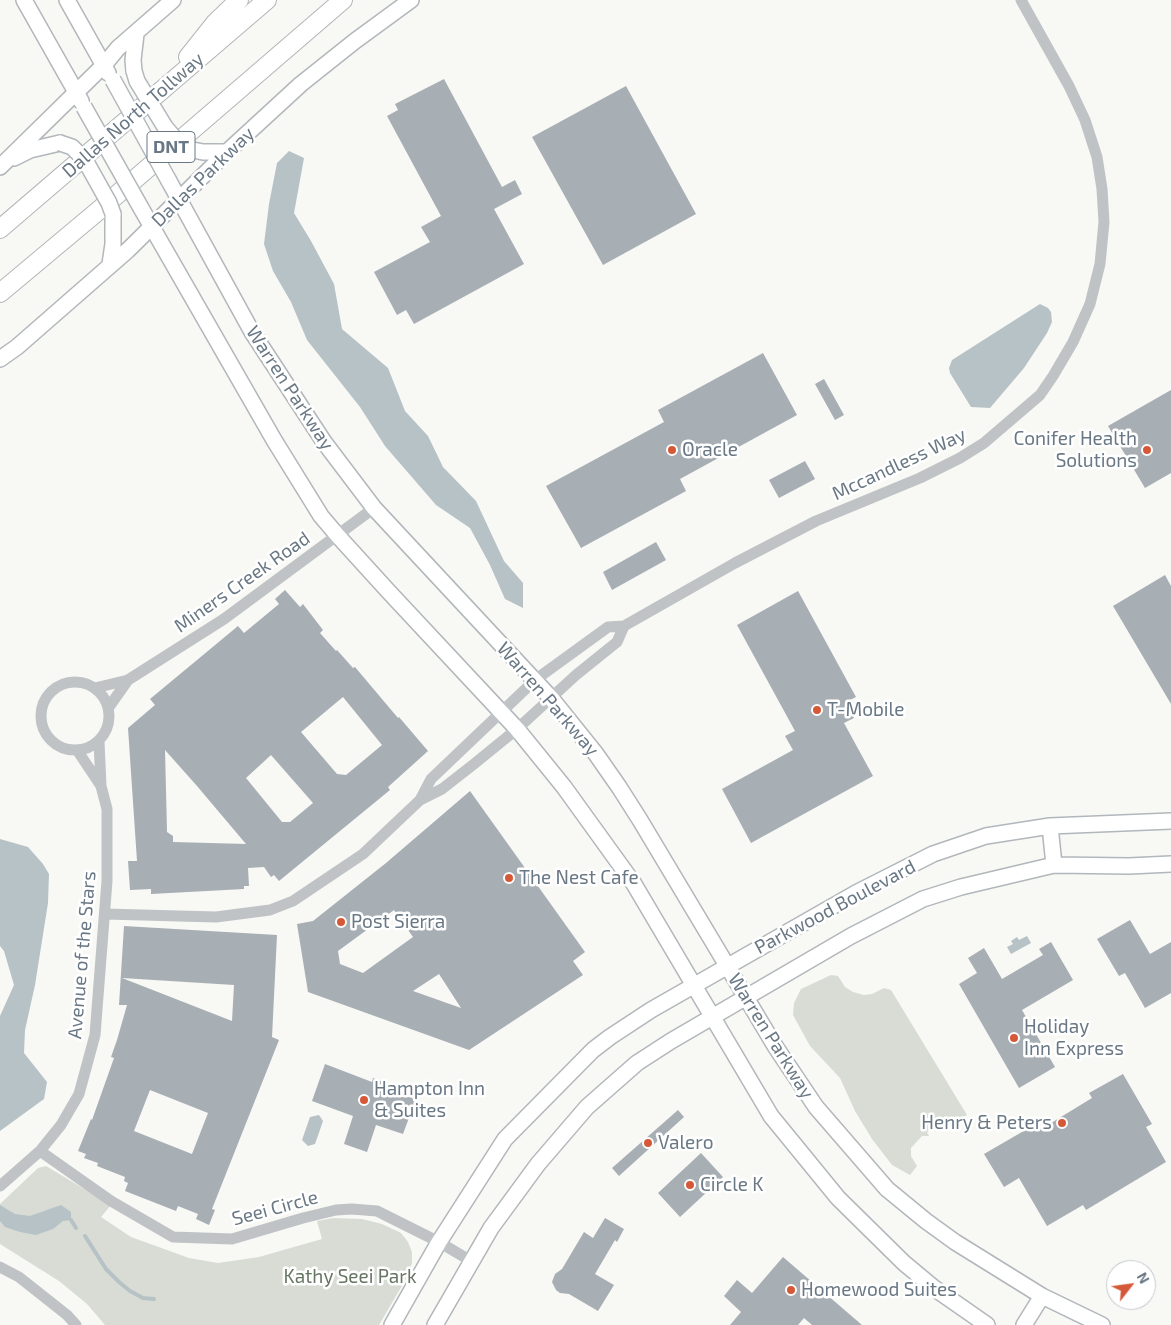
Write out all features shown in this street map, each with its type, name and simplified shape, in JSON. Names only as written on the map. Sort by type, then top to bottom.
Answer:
[{"type":"highway","points":[[160,91],[215,23],[239,0]]},
{"type":"highway","name":"Dallas North Tollway","points":[[0,229],[267,0]]},
{"type":"highway","name":"DNT","points":[[0,293],[343,0]]},
{"type":"main road","name":"Warren Parkway","points":[[24,0],[151,227],[304,490],[338,536],[517,729],[564,787],[634,884],[771,1116],[838,1198],[904,1263],[934,1288],[987,1325]]},
{"type":"main road","name":"Warren Parkway","points":[[67,0],[252,332],[324,442],[374,508],[572,722],[619,787],[775,1046],[816,1107],[887,1189],[926,1221],[955,1242],[1042,1296],[1102,1325]]},
{"type":"main road","points":[[2,165],[104,65],[118,48],[173,0]]},
{"type":"main road","name":"Dallas Parkway","points":[[0,359],[45,322],[151,227],[227,152],[301,84],[411,0]]},
{"type":"main road","points":[[136,34],[133,60],[137,81],[165,128],[177,141],[188,149],[203,152],[227,152]]},
{"type":"main road","points":[[2,165],[30,150],[60,144],[72,147],[85,160],[109,203],[113,214],[114,244],[110,264]]},
{"type":"main road","name":"Parkwood Boulevard","points":[[392,1325],[439,1242],[505,1139],[594,1050],[651,1010],[856,893],[933,854],[986,836],[1050,826],[1171,821]]},
{"type":"main road","points":[[1050,826],[1054,865]]},
{"type":"main road","name":"Parkwood Boulevard","points":[[435,1325],[491,1228],[538,1164],[587,1107],[637,1063],[712,1016],[852,936],[923,899],[961,886],[1054,865],[1129,866],[1171,864]]},
{"type":"main road","points":[[1024,1325],[1042,1296]]},
{"type":"street","name":"Mccandless Way","points":[[420,800],[431,779],[535,680],[608,627],[624,626],[735,563],[816,521],[920,478],[960,458],[984,443],[1040,395],[1054,376],[1073,342],[1090,304],[1100,264],[1104,222],[1102,189],[1097,157],[1085,120],[1069,86],[1021,0]]},
{"type":"street","name":"Miners Creek Road","points":[[95,688],[128,680],[224,619],[374,508]]},
{"type":"street","name":"Mccandless Way","points":[[420,800],[442,790],[517,729],[576,675],[617,642],[624,626]]},
{"type":"street","name":"Miners Creek Road","points":[[108,707],[128,680]]},
{"type":"street","points":[[77,681],[95,688],[104,696],[108,707],[109,720],[106,731],[99,741],[85,749],[67,749],[58,745],[50,739],[42,726],[41,710],[44,701],[50,692],[66,682],[77,681]]},
{"type":"street","name":"Avenue of the Stars","points":[[2,1184],[40,1151],[62,1125],[79,1094],[95,1035],[108,881],[106,809],[102,786],[99,741]]},
{"type":"street","name":"Avenue of the Stars","points":[[77,750],[102,786]]},
{"type":"street","points":[[105,914],[216,917],[270,910],[294,901],[363,854],[420,800]]},
{"type":"street","name":"Seei Circle","points":[[40,1151],[111,1200],[173,1237],[232,1239],[336,1210],[377,1211],[472,1261]]},
{"type":"street","points":[[0,1267],[19,1277],[67,1315],[76,1325]]},
{"type":"green space","points":[[831,975],[838,976],[845,987],[853,992],[864,995],[872,994],[884,988],[891,990],[967,1115],[946,1126],[944,1122],[927,1132],[929,1136],[922,1136],[911,1148],[911,1156],[917,1166],[910,1175],[892,1165],[872,1139],[855,1111],[840,1078],[810,1046],[793,1015],[794,1003],[801,989]]},
{"type":"green space","name":"Kathy Seei Park","points":[[46,1166],[111,1205],[101,1217],[131,1237],[189,1258],[218,1263],[259,1257],[322,1239],[317,1221],[333,1218],[362,1219],[382,1224],[401,1233],[408,1242],[412,1252],[410,1272],[379,1325],[105,1325],[87,1304],[59,1281],[0,1244],[0,1204],[38,1168]]},
{"type":"shaded area","points":[[289,151],[304,158],[294,213],[334,284],[342,329],[388,368],[405,411],[428,436],[443,467],[476,501],[504,561],[523,583],[523,608],[505,599],[490,565],[470,528],[436,505],[385,446],[360,407],[307,340],[291,302],[273,271],[264,244],[277,163]]},
{"type":"shaded area","points":[[1040,304],[1051,312],[1052,322],[1024,368],[990,408],[971,407],[950,373],[949,368],[952,360]]},
{"type":"shaded area","points":[[0,839],[28,847],[49,874],[48,903],[35,985],[25,1030],[24,1053],[47,1082],[44,1099],[0,1131],[0,1016],[14,985],[4,951],[0,946]]},
{"type":"shaded area","points":[[1027,936],[1031,943],[1011,954],[1007,947],[1013,944],[1011,941],[1017,937],[1019,940]]},
{"type":"shaded area","points":[[319,1115],[323,1121],[315,1144],[308,1146],[302,1140],[310,1117]]},
{"type":"shaded area","points":[[0,1205],[15,1214],[30,1216],[61,1205],[71,1212],[71,1220],[63,1221],[53,1229],[36,1235],[20,1232],[5,1227],[0,1221]]},
{"type":"building","points":[[444,79],[502,187],[515,180],[522,194],[494,209],[524,264],[414,324],[406,310],[397,315],[374,272],[430,242],[421,227],[441,216],[387,116],[398,110],[395,104]]},
{"type":"building","points":[[626,86],[696,214],[603,265],[532,137]]},
{"type":"building","name":"Oracle","points":[[763,353],[797,415],[680,479],[686,491],[581,548],[546,486],[664,422],[658,410]]},
{"type":"building","points":[[824,379],[844,415],[835,420],[815,384]]},
{"type":"building","name":"Conifer Health Solutions","points":[[1171,390],[1171,473],[1145,488],[1108,426]]},
{"type":"building","points":[[805,461],[815,479],[779,498],[769,480]]},
{"type":"building","points":[[656,542],[666,560],[612,590],[603,572]]},
{"type":"building","points":[[1165,575],[1171,586],[1171,704],[1113,606]]},
{"type":"building","points":[[285,590],[300,607],[303,604],[323,630],[320,633],[353,668],[355,667],[428,751],[388,787],[390,790],[279,881],[274,875],[271,877],[264,867],[248,868],[249,886],[244,886],[244,889],[151,894],[151,889],[130,890],[128,861],[137,861],[128,728],[155,705],[150,699],[238,626],[244,633],[279,604],[275,599]],"holes":[[[343,697],[382,745],[346,775],[337,774],[301,732]],[[165,750],[246,844],[173,842],[173,836],[167,832]],[[271,755],[313,803],[290,822],[282,822],[246,778]]]},
{"type":"building","name":"T-Mobile","points":[[798,591],[856,697],[846,702],[854,718],[844,723],[873,776],[751,843],[722,789],[793,750],[785,736],[795,731],[737,625]]},
{"type":"building","name":"Post Sierra","points":[[470,791],[585,952],[573,961],[583,975],[469,1050],[308,992],[297,924],[313,921],[386,863]],"holes":[[[394,910],[413,937],[363,973],[340,964],[338,951]],[[439,974],[461,1008],[413,991]]]},
{"type":"building","points":[[1130,920],[1150,954],[1171,942],[1171,993],[1145,1008],[1125,973],[1119,976],[1097,939]]},
{"type":"building","points":[[124,926],[277,935],[272,1037],[279,1040],[212,1209],[215,1210],[209,1225],[196,1219],[198,1214],[178,1206],[176,1211],[125,1191],[128,1183],[124,1181],[125,1177],[97,1166],[98,1163],[84,1158],[86,1154],[78,1151],[92,1120],[114,1058],[111,1057],[127,1005],[119,1005]],"holes":[[[122,978],[234,985],[232,1021]],[[150,1090],[208,1113],[192,1154],[134,1131]]]},
{"type":"building","name":"Holiday Inn Express","points":[[1051,942],[1073,980],[1022,1010],[1055,1067],[1019,1088],[959,984],[977,973],[968,958],[984,948],[1002,979],[1043,955],[1039,949]]},
{"type":"building","name":"Hampton Inn & Suites","points":[[325,1064],[372,1082],[373,1078],[386,1083],[384,1088],[416,1099],[403,1134],[376,1125],[367,1152],[344,1144],[353,1116],[312,1101]]},
{"type":"building","points":[[1123,1074],[1152,1124],[1146,1127],[1166,1162],[1086,1210],[1083,1205],[1047,1226],[1019,1178],[1004,1187],[984,1154],[1034,1125],[1038,1131],[1092,1098],[1089,1093]]},
{"type":"building","name":"Valero","points":[[678,1110],[684,1117],[619,1176],[612,1168]]},
{"type":"building","name":"Circle K","points":[[701,1153],[723,1177],[680,1217],[658,1193]]},
{"type":"building","points":[[605,1218],[624,1229],[617,1242],[615,1240],[595,1274],[614,1285],[598,1311],[569,1294],[560,1293],[552,1282],[555,1274],[562,1269],[584,1232],[593,1238]]},
{"type":"building","name":"Homewood Suites","points":[[783,1257],[862,1325],[812,1325],[804,1318],[798,1325],[730,1325],[741,1312],[724,1296],[737,1280],[752,1293]]},
{"type":"waterway","points":[[71,1220],[76,1228]]},
{"type":"waterway","points":[[85,1236],[106,1269],[119,1282],[143,1298],[154,1299]]},
{"type":"place","name":"Oracle","points":[[672,450]]},
{"type":"place","name":"Conifer Health Solutions","points":[[1147,450]]},
{"type":"place","name":"T-Mobile","points":[[817,710]]},
{"type":"place","name":"The Nest Cafe","points":[[509,878]]},
{"type":"place","name":"Post Sierra","points":[[341,922]]},
{"type":"place","name":"Holiday Inn Express","points":[[1014,1038]]},
{"type":"place","name":"Hampton Inn & Suites","points":[[364,1100]]},
{"type":"place","name":"Henry & Peters","points":[[1062,1123]]},
{"type":"place","name":"Valero","points":[[648,1143]]},
{"type":"place","name":"Circle K","points":[[690,1185]]},
{"type":"place","name":"Homewood Suites","points":[[791,1290]]}]
